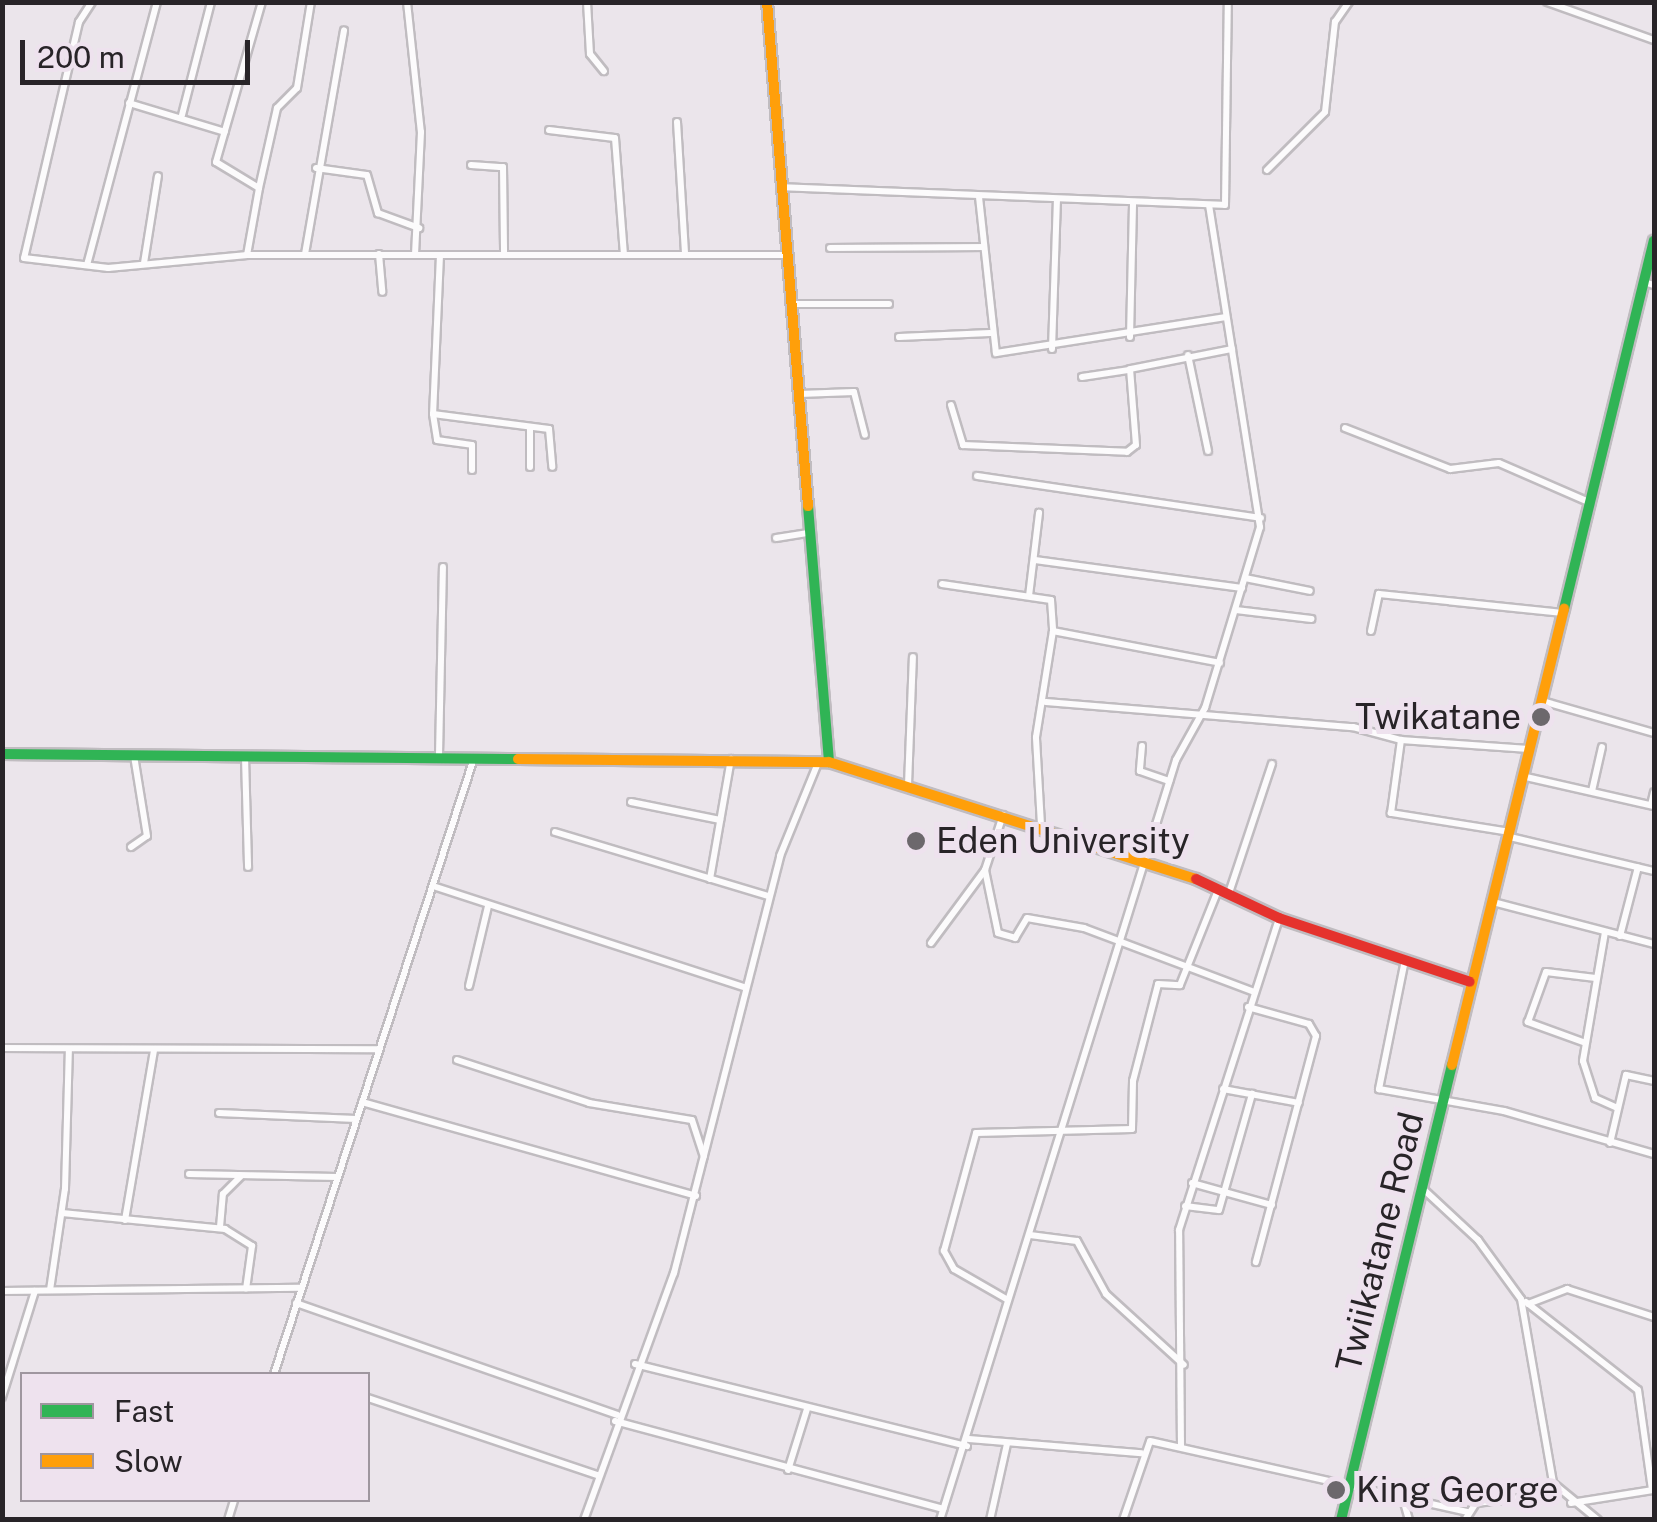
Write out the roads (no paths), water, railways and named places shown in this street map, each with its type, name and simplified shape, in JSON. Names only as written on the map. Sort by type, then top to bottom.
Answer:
[{"type":"street","points":[[92,2],[79,22],[70,87],[20,253],[87,264],[305,254],[785,255]]},
{"type":"street","points":[[87,264],[157,2]]},
{"type":"street","points":[[182,115],[212,2]]},
{"type":"street","points":[[259,188],[217,166],[262,2]]},
{"type":"street","points":[[247,255],[277,108],[297,88],[312,2]]},
{"type":"street","points":[[407,2],[421,132],[416,254]]},
{"type":"street","points":[[587,2],[590,54],[604,70]]},
{"type":"street","points":[[584,1520],[616,1418],[696,1196],[744,987],[770,896],[824,762],[766,2]]},
{"type":"street","points":[[781,188],[1209,206],[1228,200],[1228,2]]},
{"type":"street","points":[[1267,170],[1324,112],[1335,22],[1348,2]]},
{"type":"street","points":[[1547,2],[1654,40]]},
{"type":"street","points":[[305,254],[316,168],[344,30]]},
{"type":"street","points":[[128,103],[182,115],[225,132]]},
{"type":"street","points":[[676,122],[685,254]]},
{"type":"street","points":[[550,130],[614,138],[624,254]]},
{"type":"street","points":[[471,165],[503,167],[504,254]]},
{"type":"street","points":[[316,168],[367,175],[378,213],[419,228]]},
{"type":"street","points":[[144,263],[158,176]]},
{"type":"street","points":[[980,197],[990,334],[996,354],[1130,337],[1226,317]]},
{"type":"street","points":[[1052,349],[1057,200]]},
{"type":"street","points":[[1130,337],[1133,203]]},
{"type":"street","points":[[940,1520],[968,1443],[1008,1300],[1125,942],[1170,781],[1203,713],[1261,518],[1209,206]]},
{"type":"street","name":"Twiikatane Road","points":[[1340,1520],[1471,980],[1650,284],[1654,240]]},
{"type":"street","points":[[830,248],[984,247]]},
{"type":"street","points":[[380,254],[382,292]]},
{"type":"street","points":[[440,255],[434,414],[437,440],[472,445],[472,470]]},
{"type":"street","points":[[789,304],[889,304]]},
{"type":"street","points":[[899,337],[990,334]]},
{"type":"street","points":[[1082,377],[1232,349]]},
{"type":"street","points":[[1188,355],[1208,450]]},
{"type":"street","points":[[951,404],[963,445],[1127,452],[1136,445],[1130,370]]},
{"type":"street","points":[[798,394],[854,392],[865,436]]},
{"type":"street","points":[[434,414],[485,414],[498,426],[550,432],[552,468]]},
{"type":"street","points":[[530,428],[530,468]]},
{"type":"street","points":[[1345,428],[1450,469],[1499,463],[1592,503]]},
{"type":"street","points":[[977,476],[1261,518]]},
{"type":"street","points":[[1028,596],[1040,513]]},
{"type":"street","points":[[776,538],[809,533]]},
{"type":"street","points":[[1035,560],[1242,588]]},
{"type":"street","points":[[439,756],[443,567]]},
{"type":"street","points":[[1245,578],[1310,592]]},
{"type":"street","points":[[942,584],[1051,600],[1053,631],[1046,702],[1036,745],[1040,826]]},
{"type":"street","points":[[1371,631],[1380,594],[1564,613]]},
{"type":"street","points":[[1236,610],[1311,619]]},
{"type":"street","points":[[1053,631],[1220,663]]},
{"type":"street","points":[[908,786],[913,658]]},
{"type":"street","points":[[1542,701],[1654,733]]},
{"type":"street","points":[[1046,702],[1203,713],[1401,740],[1532,750]]},
{"type":"street","points":[[1401,740],[1392,813],[1511,834],[1654,871]]},
{"type":"street","points":[[1142,746],[1140,771],[1170,781]]},
{"type":"street","points":[[1592,790],[1602,747]]},
{"type":"street","points":[[2,754],[731,758],[824,762],[1150,857],[1279,918],[1471,980]]},
{"type":"street","points":[[131,847],[147,833],[133,754]]},
{"type":"street","points":[[244,756],[248,867]]},
{"type":"street","points":[[277,1372],[474,757]]},
{"type":"street","points":[[710,880],[731,758]]},
{"type":"street","points":[[1008,1300],[954,1269],[944,1251],[975,1134],[1064,1126],[1132,1128],[1155,994],[1160,982],[1179,985],[1223,892],[1272,764]]},
{"type":"street","points":[[1526,778],[1653,806],[1654,792]]},
{"type":"street","points":[[631,802],[720,820]]},
{"type":"street","points":[[931,944],[985,870],[1002,815]]},
{"type":"street","points":[[556,832],[770,896]]},
{"type":"street","points":[[1620,936],[1638,867]]},
{"type":"street","points":[[985,870],[998,934],[1014,938],[1027,918],[1125,942],[1254,992]]},
{"type":"street","points":[[432,886],[744,987]]},
{"type":"street","points":[[1492,902],[1654,944]]},
{"type":"street","points":[[468,986],[488,906]]},
{"type":"street","points":[[1181,1447],[1185,1206],[1279,918]]},
{"type":"street","points":[[1605,932],[1584,1042],[1592,1093],[1617,1108]]},
{"type":"street","points":[[1405,960],[1377,1086],[1654,1154]]},
{"type":"street","points":[[1584,1042],[1528,1022],[1546,971],[1596,978]]},
{"type":"street","points":[[1248,1007],[1314,1029],[1300,1103],[1256,1262]]},
{"type":"street","points":[[2,1048],[379,1049]]},
{"type":"street","points":[[50,1290],[62,1213],[68,1049]]},
{"type":"street","points":[[125,1220],[154,1050]]},
{"type":"street","points":[[457,1060],[589,1103],[692,1120],[704,1157]]},
{"type":"street","points":[[1610,1143],[1626,1075],[1654,1081]]},
{"type":"street","points":[[1224,1089],[1300,1103]]},
{"type":"street","points":[[1185,1206],[1218,1212],[1252,1094]]},
{"type":"street","points":[[362,1102],[696,1196]]},
{"type":"street","points":[[220,1113],[356,1120]]},
{"type":"street","points":[[189,1174],[337,1177]]},
{"type":"street","points":[[220,1227],[223,1194],[242,1176]]},
{"type":"street","points":[[1192,1184],[1272,1206]]},
{"type":"street","points":[[1421,1186],[1478,1240],[1521,1298],[1638,1390],[1653,1490],[1570,1504]]},
{"type":"street","points":[[62,1213],[220,1227],[252,1246],[246,1289]]},
{"type":"street","points":[[1030,1235],[1077,1241],[1106,1294],[1184,1365]]},
{"type":"street","points":[[2,1291],[301,1288]]},
{"type":"street","points":[[1528,1304],[1567,1289],[1654,1317]]},
{"type":"street","points":[[2,1397],[34,1290]]},
{"type":"street","points":[[1521,1298],[1553,1483],[1570,1504],[1598,1520]]},
{"type":"street","points":[[296,1304],[616,1418],[788,1470],[943,1509]]},
{"type":"street","points":[[635,1364],[807,1409],[968,1443],[1141,1453]]},
{"type":"street","points":[[370,1399],[597,1475]]},
{"type":"street","points":[[788,1470],[807,1409]]},
{"type":"street","points":[[1123,1520],[1141,1453],[1150,1441],[1467,1516],[1553,1483]]},
{"type":"street","points":[[990,1520],[1007,1444]]},
{"type":"street","points":[[1403,1500],[1408,1520]]},
{"type":"place","name":"Twikatane","points":[[1541,717]]},
{"type":"place","name":"Eden University","points":[[916,841]]},
{"type":"place","name":"King George","points":[[1336,1490]]}]
